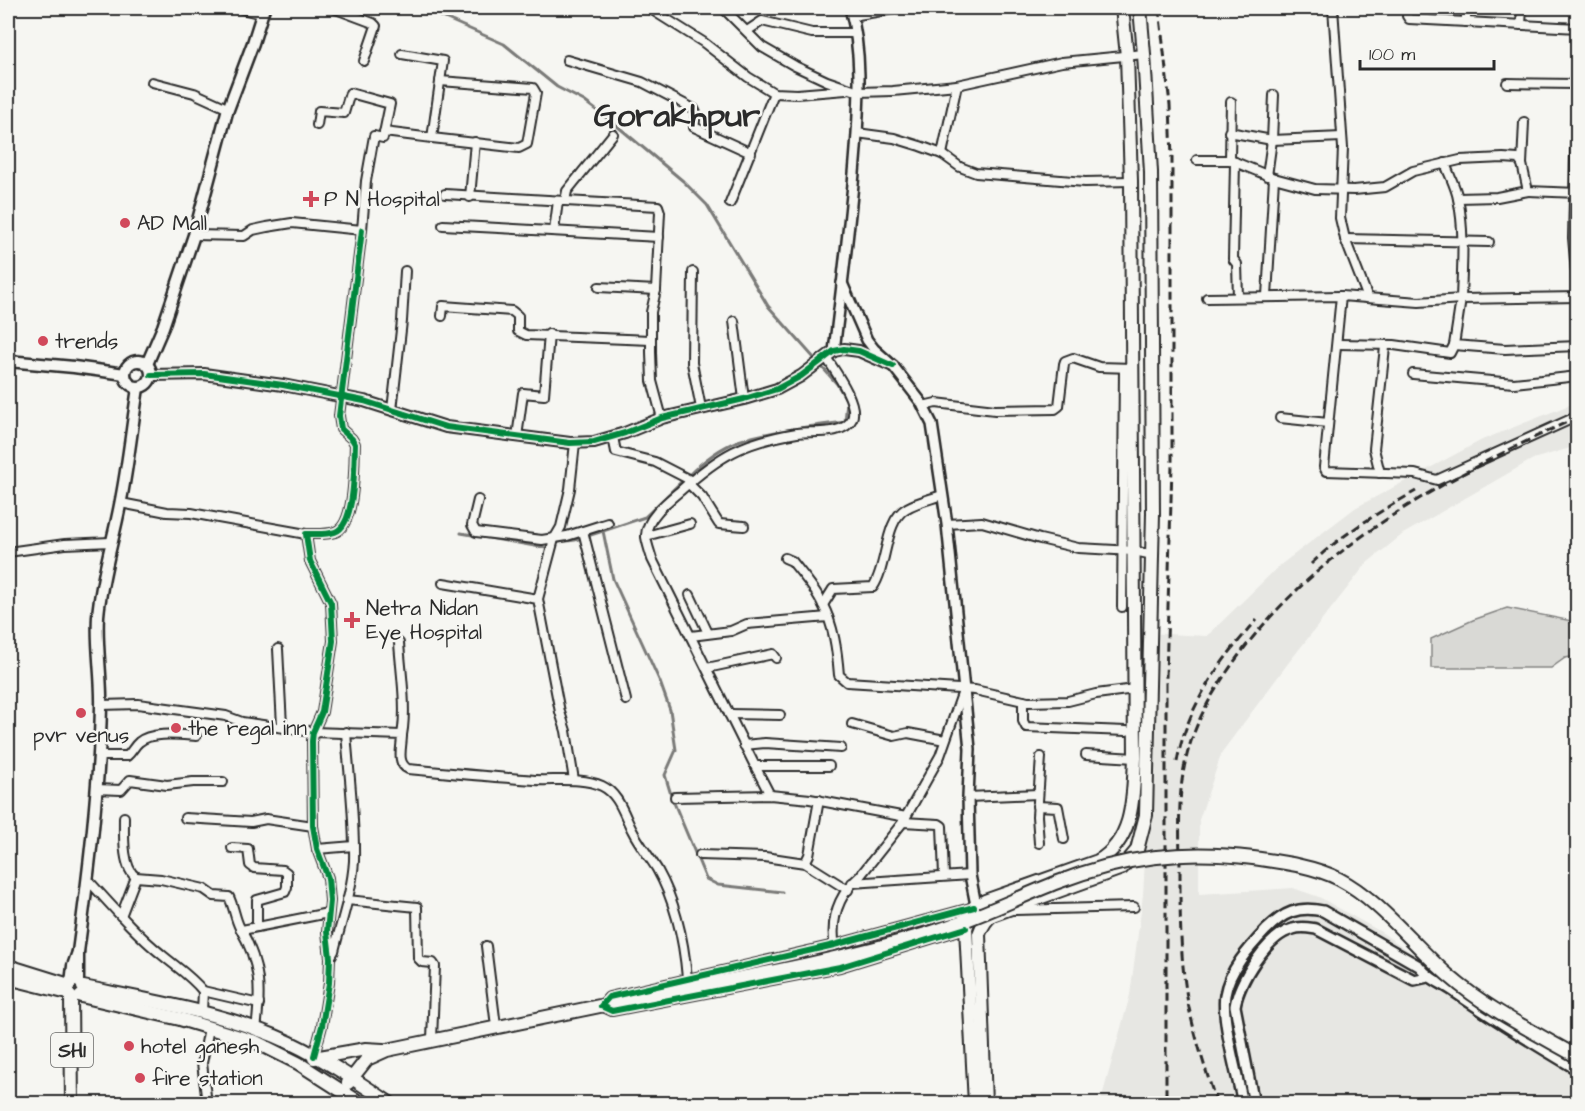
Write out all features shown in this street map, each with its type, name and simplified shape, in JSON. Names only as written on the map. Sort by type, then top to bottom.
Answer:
[{"type":"main road","points":[[975,1104],[966,928],[975,906],[1109,855],[1118,845],[1130,819],[1136,758],[1129,551],[1131,181],[1127,56],[1122,8]]},
{"type":"main road","points":[[985,1104],[979,934],[987,919],[1006,910],[1111,873],[1128,863],[1137,850],[1146,815],[1153,555],[1151,186],[1140,8]]},
{"type":"main road","points":[[149,370],[143,362],[135,362],[128,366],[125,374],[130,385],[138,388],[146,385],[194,235],[229,109],[263,11]]},
{"type":"main road","points":[[8,361],[125,374]]},
{"type":"main road","points":[[75,990],[96,789],[101,705],[97,650],[99,615],[111,542],[121,503],[138,388]]},
{"type":"main road","points":[[342,1091],[367,1059],[387,1050],[824,959],[928,934],[1060,881],[1108,866],[1174,854],[1218,854],[1289,865],[1338,878],[1392,920],[1466,990],[1578,1057]]},
{"type":"main road","points":[[8,966],[75,990],[256,1042],[298,1063],[362,1104]]},
{"type":"main road","points":[[8,978],[202,1012],[276,1036],[352,1078],[391,1104]]},
{"type":"main road","name":"SH1","points":[[72,1104],[75,990]]},
{"type":"main road","name":"SH1","points":[[75,990],[80,1104]]},
{"type":"main road","points":[[298,1063],[316,1057],[366,1049],[387,1050]]},
{"type":"street","points":[[238,8],[263,11]]},
{"type":"street","points":[[333,8],[374,23],[376,26],[364,61]]},
{"type":"street","points":[[649,8],[703,42],[748,77],[774,93],[893,91],[957,85],[1062,62],[1144,54]]},
{"type":"street","points":[[723,8],[762,47],[795,66],[855,91]]},
{"type":"street","points":[[770,795],[652,559],[646,536],[649,523],[670,500],[707,467],[738,448],[782,436],[832,430],[847,424],[853,414],[844,384],[825,358],[842,283],[853,187],[857,133],[855,91],[860,69],[851,12],[900,8]]},
{"type":"street","points":[[1333,8],[1342,137],[1340,218],[1345,239],[1368,298]]},
{"type":"street","points":[[1407,8],[1409,19],[1578,28]]},
{"type":"street","points":[[1466,8],[1466,22]]},
{"type":"street","points":[[1521,25],[1522,8]]},
{"type":"street","points":[[747,31],[762,21],[812,33],[855,33]]},
{"type":"street","points":[[1207,298],[1341,296],[1419,303],[1461,299],[1578,296],[1573,238],[1578,33]]},
{"type":"street","points":[[402,54],[441,59],[444,64],[432,138]]},
{"type":"street","points":[[567,60],[642,82],[694,108],[696,113],[694,127],[751,153]]},
{"type":"street","points":[[384,132],[519,148],[527,144],[536,90],[440,81]]},
{"type":"street","points":[[152,82],[194,93],[229,109]]},
{"type":"street","points":[[1507,83],[1576,84]]},
{"type":"street","points":[[942,154],[957,85]]},
{"type":"street","points":[[121,503],[306,534],[336,532],[343,526],[354,484],[355,444],[341,429],[339,416],[366,181],[374,136],[383,138],[390,104],[350,93],[344,112],[319,111],[316,125]]},
{"type":"street","points":[[730,203],[774,93]]},
{"type":"street","points":[[1268,296],[1274,95]]},
{"type":"street","points":[[1231,102],[1229,132],[1232,161],[1233,259],[1237,264],[1238,297]]},
{"type":"street","points":[[1524,122],[1522,164],[1528,191]]},
{"type":"street","points":[[1229,132],[1272,140],[1342,137]]},
{"type":"street","points":[[857,133],[894,138],[942,154],[960,167],[982,174],[1085,182],[1131,181]]},
{"type":"street","points":[[554,231],[561,201],[567,191],[613,134]]},
{"type":"street","points":[[470,197],[475,142]]},
{"type":"street","points":[[1197,160],[1232,161],[1270,177],[1315,189],[1385,187],[1413,171],[1460,160],[1503,158],[1518,159],[1522,164]]},
{"type":"street","points":[[1337,344],[1385,347],[1394,345],[1450,353],[1454,345],[1461,299],[1463,262],[1458,198],[1445,163]]},
{"type":"street","points":[[1458,198],[1497,197],[1528,191],[1575,193]]},
{"type":"street","points":[[445,194],[658,206],[660,212],[659,237],[656,290],[651,312],[651,340],[652,381],[662,418]]},
{"type":"street","points":[[194,235],[244,236],[253,230],[292,223],[362,230]]},
{"type":"street","points":[[443,225],[659,237]]},
{"type":"street","points":[[1345,239],[1489,242]]},
{"type":"street","points":[[392,410],[405,271]]},
{"type":"street","points":[[693,272],[692,363],[701,408]]},
{"type":"street","points":[[842,283],[867,340],[893,366],[923,406],[932,424],[947,524],[970,749],[968,797],[970,875],[975,906],[834,945],[609,997],[601,1006],[612,1011],[840,967],[966,928]]},
{"type":"street","points":[[598,288],[656,290]]},
{"type":"street","points":[[1341,296],[1324,469],[1326,471],[1415,474],[1437,480],[1578,416]]},
{"type":"street","points":[[442,316],[443,306],[512,311],[518,316],[520,334],[651,340]]},
{"type":"street","points":[[734,321],[744,399]]},
{"type":"street","points":[[518,437],[523,393],[544,395],[549,334]]},
{"type":"street","points":[[1454,345],[1505,349],[1578,346]]},
{"type":"street","points":[[1380,473],[1374,449],[1385,347]]},
{"type":"street","points":[[149,370],[204,374],[283,385],[342,397],[447,427],[575,443],[594,442],[662,418],[744,399],[789,384],[825,358],[844,349],[859,351],[893,366]]},
{"type":"street","points":[[923,406],[936,404],[994,410],[1055,409],[1059,406],[1065,361],[1073,358],[1099,367],[1129,368]]},
{"type":"street","points":[[1413,374],[1514,383],[1578,376]]},
{"type":"street","points":[[1280,418],[1328,423]]},
{"type":"street","points":[[613,436],[616,452],[655,462],[690,482],[719,524],[744,526]]},
{"type":"street","points":[[574,780],[538,599],[554,539],[561,527],[570,489],[575,443]]},
{"type":"street","points":[[823,605],[833,589],[873,587],[884,564],[890,531],[899,514],[913,505],[942,495]]},
{"type":"street","points":[[478,500],[472,525],[474,531],[542,540],[584,535],[608,523]]},
{"type":"street","points":[[947,524],[982,522],[1078,548],[1153,555]]},
{"type":"street","points":[[646,536],[690,524]]},
{"type":"street","points":[[306,534],[309,561],[331,603],[333,641],[322,712],[314,732],[313,826],[317,849],[328,878],[327,932],[330,958],[327,1000],[316,1057]]},
{"type":"street","points":[[584,535],[626,700]]},
{"type":"street","points":[[8,552],[65,544],[111,542]]},
{"type":"street","points":[[1122,607],[1129,551]]},
{"type":"street","points":[[785,558],[792,561],[823,605],[837,652],[839,675],[847,682],[963,690],[1023,701],[1068,701],[1135,689]]},
{"type":"street","points":[[443,583],[538,599]]},
{"type":"street","points":[[690,595],[708,633]]},
{"type":"street","points":[[691,636],[731,631],[747,624],[828,617]]},
{"type":"street","points":[[399,643],[402,701],[405,710],[401,762],[403,767],[536,780],[574,780],[596,783],[605,788],[618,801],[634,833],[658,870],[673,907],[685,955],[687,978]]},
{"type":"street","points":[[278,649],[282,726]]},
{"type":"street","points":[[707,668],[773,654],[776,658]]},
{"type":"street","points":[[840,967],[834,945],[833,918],[840,900],[905,820],[940,756],[963,690]]},
{"type":"street","points":[[1023,701],[1023,721],[1026,727],[1125,731]]},
{"type":"street","points":[[101,705],[138,704],[226,716],[242,722],[314,732],[402,735]]},
{"type":"street","points":[[729,714],[780,715]]},
{"type":"street","points":[[852,724],[894,736],[908,733],[945,740]]},
{"type":"street","points":[[330,958],[334,951],[351,882],[354,846],[346,732]]},
{"type":"street","points":[[98,756],[127,756],[138,742],[146,738],[167,735],[196,736]]},
{"type":"street","points":[[744,745],[765,742],[841,748]]},
{"type":"street","points":[[1086,755],[1136,758]]},
{"type":"street","points":[[1039,843],[1037,806],[1041,757]]},
{"type":"street","points":[[755,766],[828,765]]},
{"type":"street","points":[[96,789],[121,790],[130,780],[167,785],[193,782],[223,783]]},
{"type":"street","points":[[675,797],[770,795],[819,800],[905,820],[939,824],[942,826],[944,876]]},
{"type":"street","points":[[968,797],[1038,795]]},
{"type":"street","points":[[805,862],[809,855],[819,800]]},
{"type":"street","points":[[1037,806],[1058,807],[1064,839]]},
{"type":"street","points":[[124,818],[128,867],[132,875],[161,879],[204,889],[214,896],[229,897],[239,928],[250,946],[259,981],[256,1030]]},
{"type":"street","points":[[185,818],[250,822],[266,819],[313,826]]},
{"type":"street","points":[[317,849],[354,846]]},
{"type":"street","points":[[232,848],[248,849],[250,865],[254,868],[283,870],[287,873],[285,892],[256,900],[257,927]]},
{"type":"street","points":[[700,855],[765,857],[805,862],[850,886],[970,875]]},
{"type":"street","points":[[121,916],[136,877]]},
{"type":"street","points":[[88,880],[160,954],[193,979],[202,991],[202,1012]]},
{"type":"street","points":[[347,900],[417,907],[418,958],[422,962],[433,963],[435,966],[432,1039]]},
{"type":"street","points":[[1006,910],[1134,907]]},
{"type":"street","points":[[1243,1104],[1225,1016],[1225,996],[1234,970],[1252,945],[1284,915],[1310,908],[1323,911],[1419,966],[1428,977],[1451,989],[1496,1020],[1578,1070]]},
{"type":"street","points":[[242,930],[328,914]]},
{"type":"street","points":[[1254,1104],[1235,1006],[1237,995],[1254,965],[1279,936],[1292,929],[1305,927],[1316,929],[1414,981],[1428,977]]},
{"type":"street","points":[[486,946],[496,1026]]},
{"type":"street","points":[[202,991],[259,1005]]},
{"type":"street","points":[[207,1104],[202,1063],[209,1028]]},
{"type":"shaded area","points":[[1577,402],[1577,446],[1533,459],[1403,534],[1367,563],[1286,666],[1222,752],[1199,820],[1199,894],[1293,888],[1319,897],[1381,932],[1577,1065],[1577,1103],[1100,1104],[1130,995],[1143,895],[1150,772],[1147,633],[1207,636],[1279,566],[1355,508],[1482,440]]},
{"type":"shaded area","points":[[1507,608],[1577,622],[1577,656],[1565,658],[1551,668],[1431,668],[1431,639]]},
{"type":"waterway","points":[[422,8],[504,44],[557,87],[584,101],[616,125],[683,181],[707,205],[768,306],[837,384],[847,401],[845,422],[805,427],[738,441],[712,456],[688,476]]},
{"type":"waterway","points":[[683,480],[645,517],[603,531],[613,579],[660,682],[670,710],[676,750],[665,775],[672,798],[706,879],[718,885],[782,892]]},
{"type":"waterway","points":[[559,542],[575,540],[603,531]]},
{"type":"waterway","points":[[461,533],[546,548]]},
{"type":"railway","points":[[1159,8],[1170,105],[1172,158],[1172,465],[1166,678],[1166,1104]]},
{"type":"railway","points":[[1217,1104],[1189,1008],[1180,923],[1181,787],[1190,745],[1207,704],[1239,655],[1273,614],[1310,578],[1350,545],[1393,515],[1438,488],[1578,417]]},
{"type":"railway","points":[[1311,564],[1348,533],[1416,491]]},
{"type":"railway","points":[[1177,762],[1188,723],[1207,685],[1257,620]]},
{"type":"cycle path","points":[[314,1056],[329,983],[330,958],[327,932],[330,901],[328,878],[317,849],[313,826],[312,741],[313,732],[322,712],[333,641],[331,603],[310,561],[306,534],[335,532],[342,527],[347,518],[353,493],[355,444],[341,429],[339,416],[362,230]]},
{"type":"cycle path","points":[[151,375],[204,374],[283,385],[364,401],[446,427],[570,443],[594,442],[625,433],[662,418],[777,389],[801,376],[834,351],[844,349],[859,351],[893,366]]},
{"type":"cycle path","points":[[966,928],[840,967],[612,1011],[601,1006],[609,997],[834,945],[974,907]]},
{"type":"place","name":"P N Hospital","points":[[311,199]]},
{"type":"place","name":"AD Mall","points":[[125,223]]},
{"type":"place","name":"trends","points":[[43,341]]},
{"type":"place","name":"Netra Nidan Eye Hospital","points":[[352,620]]},
{"type":"place","name":"pvr venus","points":[[81,713]]},
{"type":"place","name":"the regal inn","points":[[176,728]]},
{"type":"place","name":"hotel ganesh","points":[[129,1046]]},
{"type":"place","name":"fire station","points":[[140,1078]]},
{"type":"district","name":"Gorakhpur","points":[[677,114]]}]
